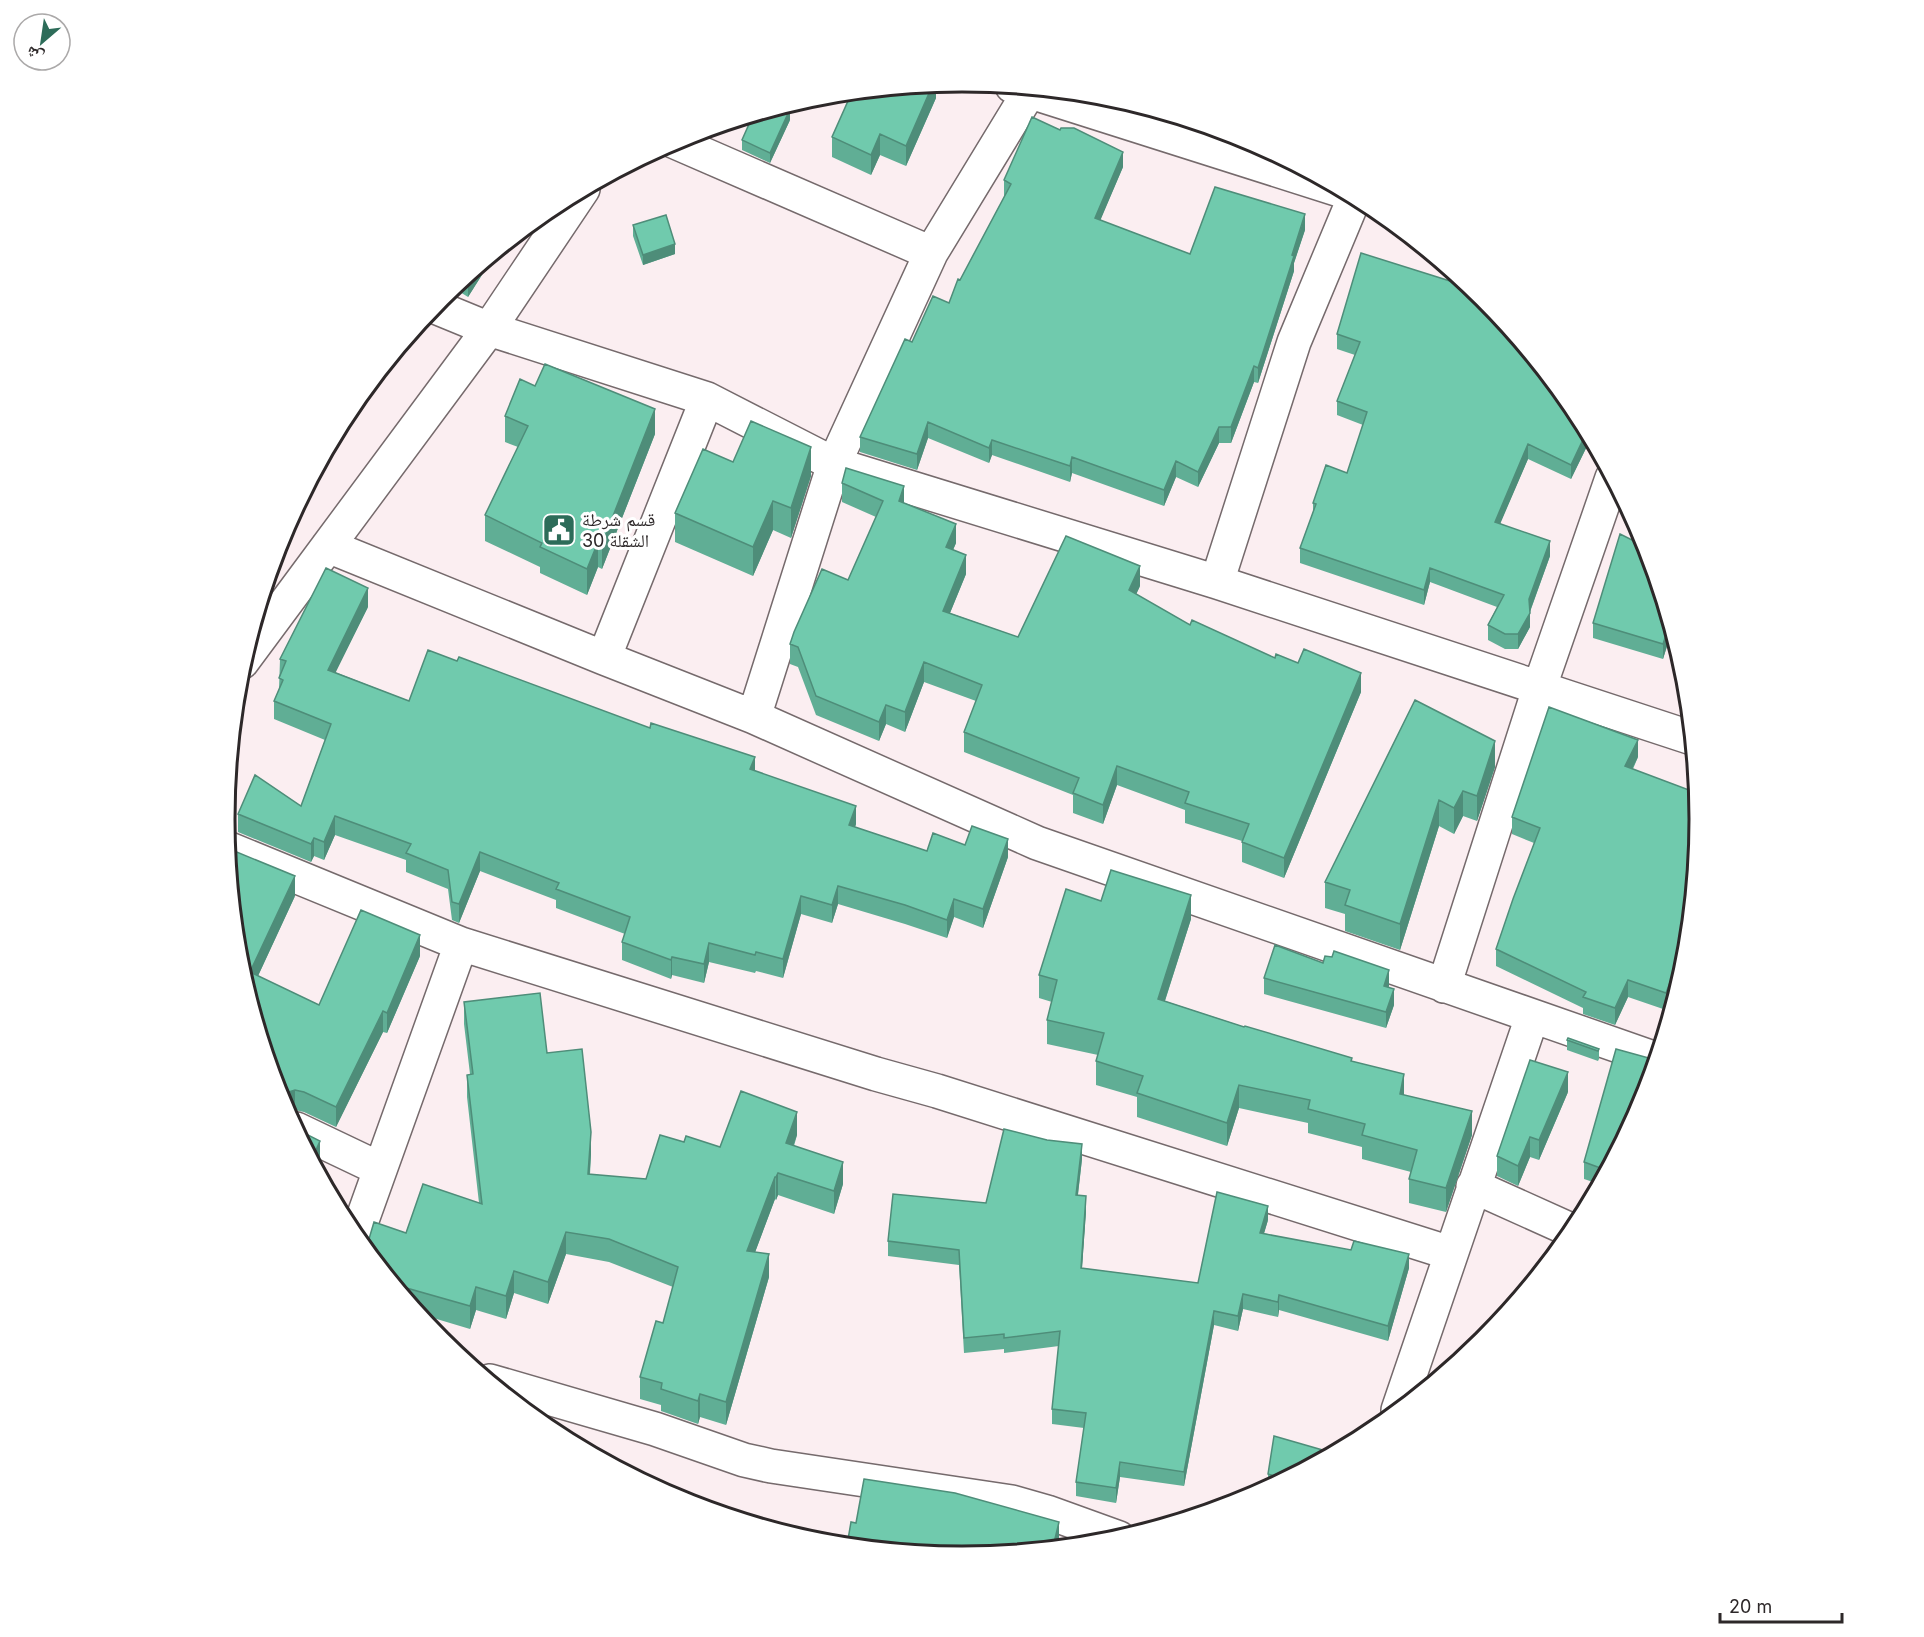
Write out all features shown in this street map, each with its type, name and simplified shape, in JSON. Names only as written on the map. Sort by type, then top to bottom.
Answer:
[{"type":"street","points":[[754,717],[834,464],[931,253],[1018,94]]},
{"type":"street","points":[[1046,97],[1312,181]]},
{"type":"street","points":[[685,146],[931,253]]},
{"type":"street","points":[[1217,582],[1294,342],[1351,205]]},
{"type":"street","points":[[262,622],[328,546],[489,329],[572,206]]},
{"type":"street","points":[[442,310],[489,329],[707,399],[834,464],[1217,582],[1540,686],[1684,735]]},
{"type":"street","points":[[604,658],[707,399]]},
{"type":"street","points":[[1444,986],[1540,686],[1609,487]]},
{"type":"street","points":[[328,546],[754,717],[1046,846],[1648,1056]]},
{"type":"street","points":[[236,852],[462,944],[1450,1253]]},
{"type":"street","points":[[360,1225],[462,944]]},
{"type":"street","points":[[1402,1397],[1532,1017]]},
{"type":"street","points":[[307,1134],[380,1169]]},
{"type":"street","points":[[1473,1186],[1563,1226]]},
{"type":"street","points":[[507,1385],[655,1429],[744,1460],[1012,1502],[1103,1532]]},
{"type":"building","points":[[929,93],[906,146],[880,134],[871,155],[832,137],[848,101]]},
{"type":"building","points":[[788,113],[770,153],[742,140],[749,124]]},
{"type":"building","points":[[1032,117],[1060,130],[1061,128],[1074,128],[1123,152],[1095,218],[1190,254],[1215,187],[1305,214],[1258,368],[1254,366],[1231,427],[1219,427],[1198,472],[1176,461],[1164,490],[1072,457],[1070,466],[992,440],[989,448],[928,422],[917,454],[860,437],[905,339],[912,342],[933,296],[949,303],[958,279],[960,280],[1011,184],[1004,180]]},
{"type":"building","points":[[666,215],[675,244],[643,255],[633,225]]},
{"type":"building","points":[[1361,253],[1451,281],[1509,339],[1539,376],[1583,440],[1571,465],[1528,444],[1495,522],[1550,541],[1529,599],[1530,613],[1518,634],[1505,634],[1488,625],[1504,595],[1430,568],[1424,590],[1300,548],[1316,504],[1313,503],[1326,465],[1347,473],[1367,412],[1337,401],[1360,342],[1337,334]]},
{"type":"building","points":[[545,364],[655,409],[602,544],[598,542],[587,569],[540,547],[542,543],[485,515],[528,426],[505,416],[520,379],[535,386]]},
{"type":"building","points":[[751,421],[811,447],[791,508],[773,501],[753,547],[675,513],[703,449],[733,462]]},
{"type":"building","points":[[846,468],[904,486],[899,501],[956,524],[946,547],[966,555],[943,611],[1018,637],[1066,536],[1140,566],[1129,590],[1190,625],[1192,620],[1275,658],[1276,654],[1298,663],[1304,649],[1361,673],[1284,858],[1242,842],[1249,824],[1185,803],[1189,792],[1117,766],[1103,805],[1073,793],[1079,778],[964,732],[982,685],[924,662],[905,712],[886,705],[879,722],[816,696],[798,647],[790,644],[794,632],[822,569],[848,580],[883,501],[842,483]]},
{"type":"building","points":[[1620,534],[1634,541],[1666,636],[1663,644],[1593,623]]},
{"type":"building","points":[[326,568],[368,588],[328,670],[409,701],[428,650],[457,661],[459,657],[650,728],[651,723],[755,757],[750,769],[856,806],[849,825],[927,851],[933,833],[965,845],[972,826],[1008,839],[983,909],[954,899],[947,920],[905,905],[838,886],[832,905],[801,896],[783,959],[756,952],[755,955],[709,943],[704,964],[672,957],[671,960],[622,942],[630,917],[556,889],[559,883],[480,852],[459,904],[452,902],[448,870],[406,853],[411,844],[335,816],[324,842],[314,838],[311,844],[238,814],[255,775],[301,806],[331,724],[274,701],[283,680],[279,678],[286,661],[280,659]]},
{"type":"building","points":[[1415,700],[1495,741],[1477,796],[1463,791],[1454,808],[1439,800],[1400,924],[1345,905],[1350,890],[1325,882]]},
{"type":"building","points":[[1549,707],[1638,740],[1625,766],[1688,790],[1689,818],[1683,913],[1675,960],[1666,993],[1628,980],[1615,1008],[1583,997],[1586,992],[1496,949],[1540,828],[1512,817]]},
{"type":"building","points":[[236,852],[295,876],[251,969],[241,913]]},
{"type":"building","points":[[1111,870],[1191,895],[1158,999],[1352,1058],[1351,1061],[1404,1074],[1400,1094],[1472,1111],[1446,1188],[1409,1179],[1417,1150],[1362,1135],[1365,1124],[1308,1109],[1310,1100],[1239,1085],[1227,1123],[1137,1093],[1143,1076],[1096,1061],[1104,1033],[1047,1020],[1057,980],[1039,975],[1066,889],[1101,901]]},
{"type":"building","points":[[361,910],[420,935],[387,1013],[383,1011],[336,1107],[295,1090],[288,1092],[260,1007],[252,973],[319,1005]]},
{"type":"building","points":[[1275,945],[1323,963],[1325,956],[1332,957],[1334,951],[1389,970],[1384,986],[1394,989],[1386,1012],[1264,978]]},
{"type":"building","points":[[540,993],[547,1053],[582,1049],[591,1132],[588,1174],[646,1179],[660,1135],[684,1142],[686,1136],[720,1147],[741,1091],[797,1112],[786,1143],[843,1162],[834,1191],[778,1173],[775,1177],[747,1251],[769,1254],[726,1402],[700,1394],[698,1401],[661,1389],[662,1383],[640,1377],[656,1321],[663,1323],[678,1267],[609,1239],[566,1232],[548,1282],[514,1271],[506,1296],[476,1287],[470,1306],[407,1288],[369,1238],[374,1222],[406,1233],[423,1184],[482,1204],[467,1075],[473,1074],[464,1002]]},
{"type":"building","points":[[1568,1038],[1599,1049],[1598,1051],[1567,1040]]},
{"type":"building","points":[[1616,1049],[1648,1058],[1634,1097],[1600,1168],[1584,1162]]},
{"type":"building","points":[[1530,1060],[1568,1072],[1539,1140],[1530,1137],[1518,1166],[1497,1156]]},
{"type":"building","points":[[1004,1129],[1047,1140],[1082,1144],[1076,1195],[1086,1196],[1081,1268],[1198,1283],[1217,1192],[1268,1206],[1260,1233],[1351,1250],[1354,1241],[1409,1254],[1388,1326],[1279,1295],[1278,1302],[1243,1294],[1238,1316],[1214,1311],[1184,1472],[1120,1462],[1116,1488],[1076,1482],[1086,1413],[1052,1409],[1060,1331],[1004,1338],[1004,1334],[964,1338],[959,1250],[888,1241],[893,1194],[986,1203]]},
{"type":"building","points":[[308,1135],[320,1141],[316,1151]]},
{"type":"building","points":[[1274,1436],[1322,1450],[1284,1471],[1273,1476],[1268,1474]]},
{"type":"building","points":[[864,1479],[955,1493],[1059,1522],[1055,1539],[962,1546],[914,1544],[849,1536],[851,1522],[856,1523]]},
{"type":"place","name":"قسم شرطة الشقلة 30","points":[[559,530]]}]
